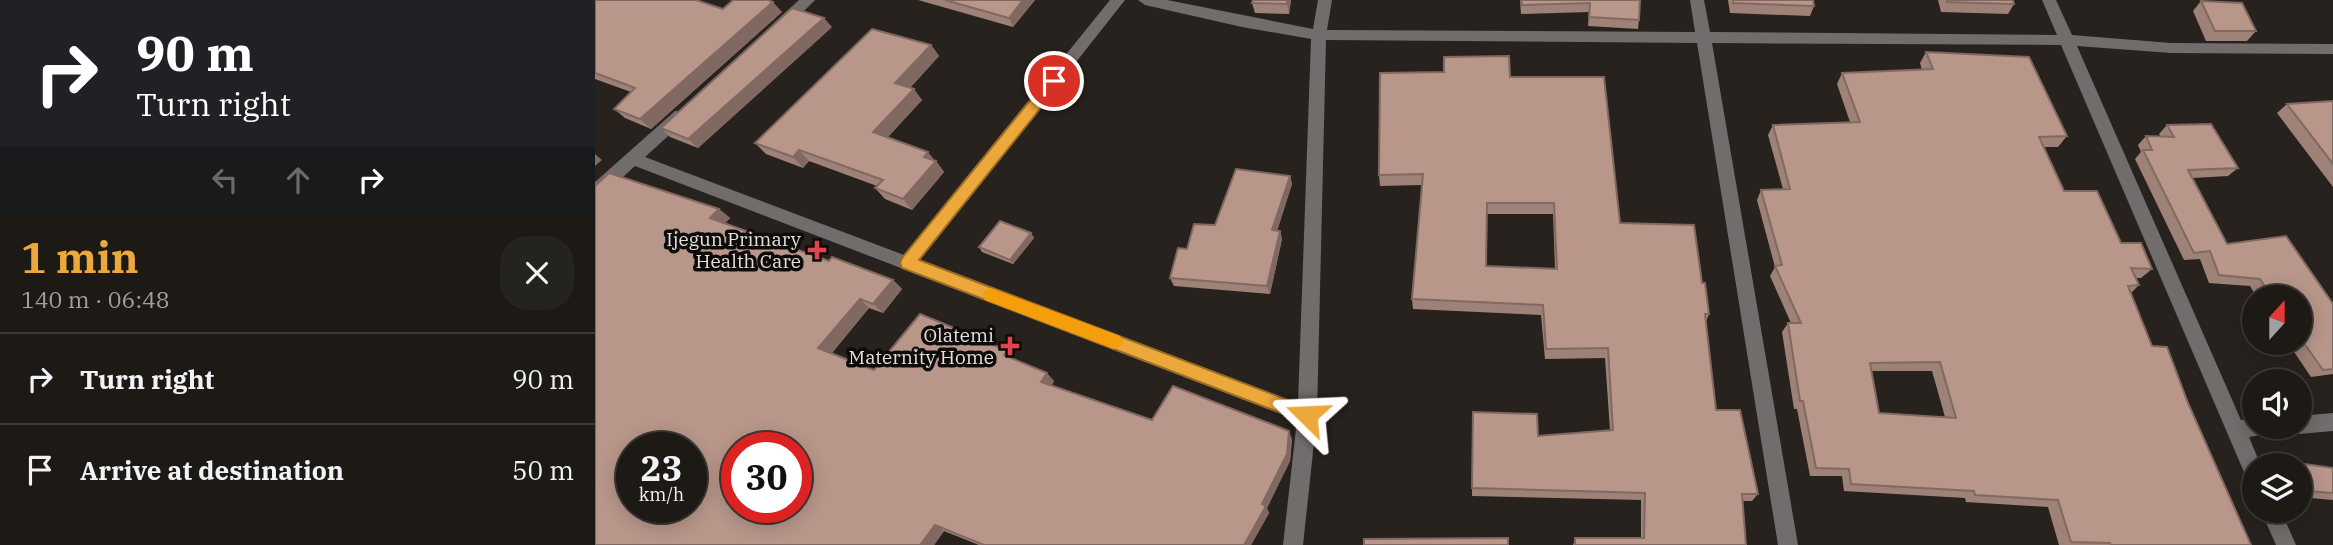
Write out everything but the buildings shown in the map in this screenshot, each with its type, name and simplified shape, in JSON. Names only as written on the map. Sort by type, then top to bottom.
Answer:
[{"type":"street","points":[[767,37],[808,0]]},
{"type":"street","points":[[908,263],[1118,0]]},
{"type":"street","points":[[1145,0],[1229,20],[1319,35],[2066,40],[2171,48],[2333,49]]},
{"type":"street","points":[[1293,545],[1307,415],[1319,35],[1325,0]]},
{"type":"street","points":[[1697,0],[1787,545]]},
{"type":"street","points":[[2049,0],[2246,453]]},
{"type":"street","points":[[595,192],[695,103]]},
{"type":"street","points":[[633,159],[1307,415]]},
{"type":"street","points":[[2312,424],[2333,422]]},
{"type":"street","points":[[2235,429],[2242,429]]},
{"type":"street","points":[[2276,523],[2286,545]]},
{"type":"slow traffic","points":[[991,295],[1114,342]]},
{"type":"place","name":"Ijegun Primary Health Care","points":[[817,250]]},
{"type":"place","name":"Olatemi Maternity Home","points":[[1010,346]]},
{"type":"route","points":[[1054,81],[908,263],[1307,415]]}]
